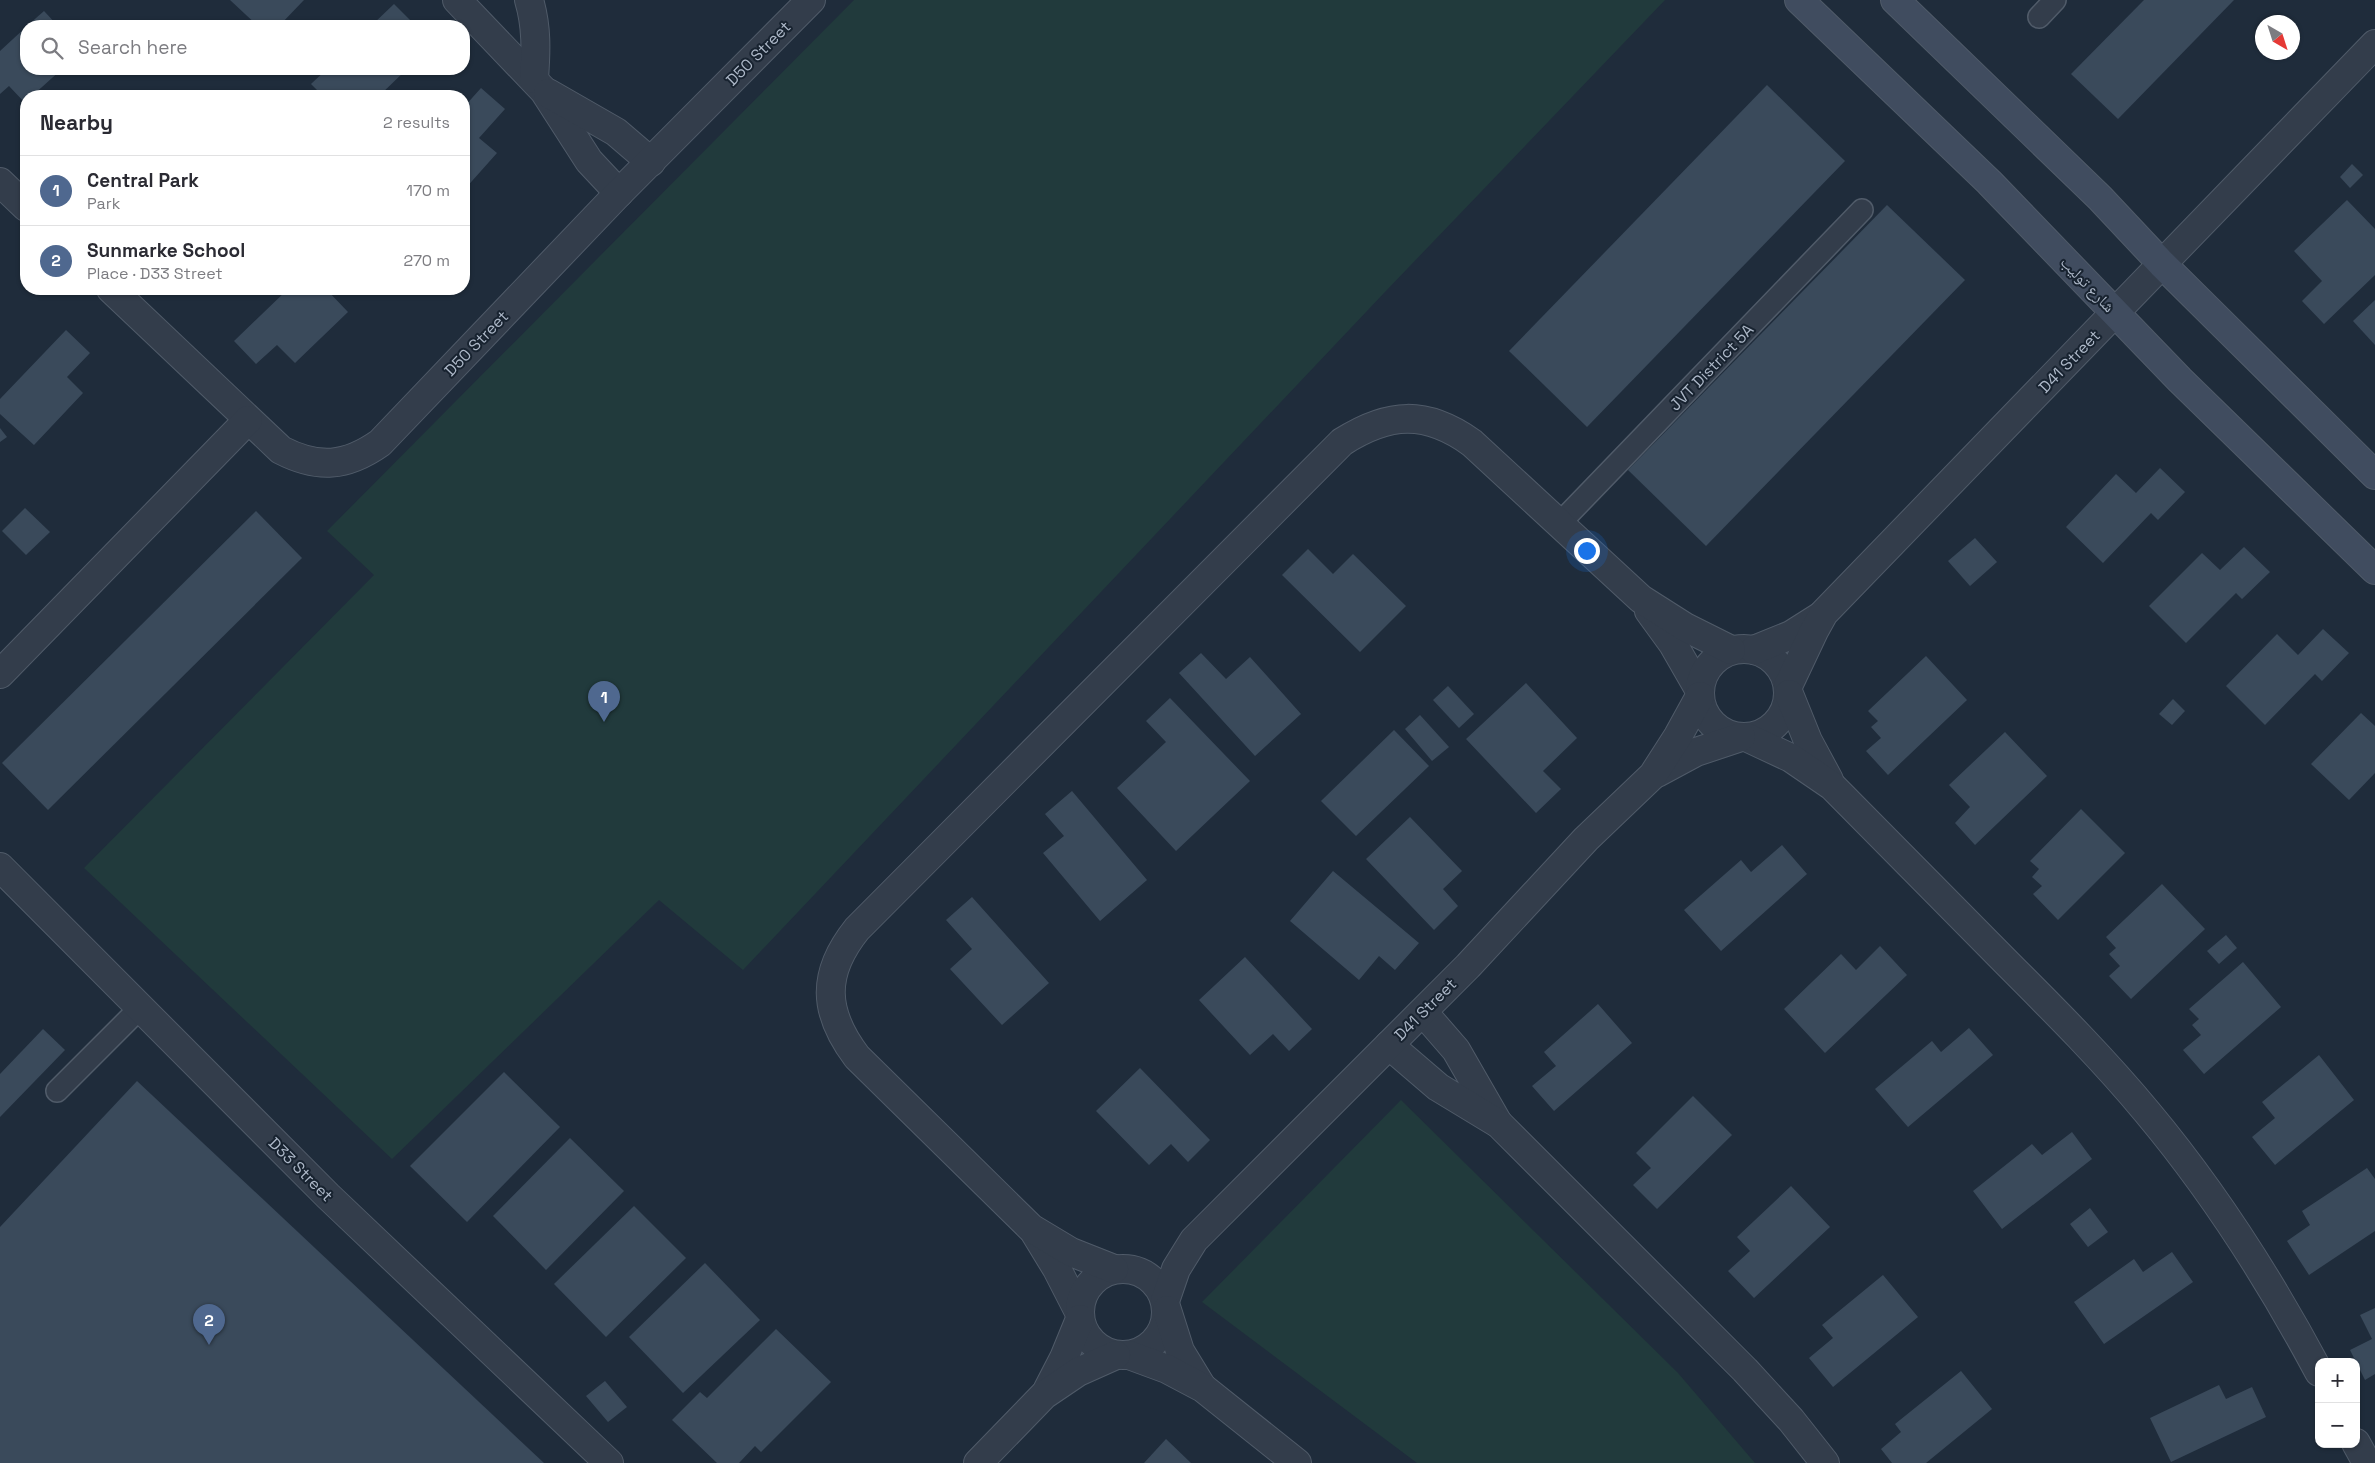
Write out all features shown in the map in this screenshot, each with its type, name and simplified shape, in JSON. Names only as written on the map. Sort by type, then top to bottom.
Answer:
[{"type":"street","points":[[457,0],[539,85],[589,161],[619,193]]},
{"type":"street","points":[[529,0],[537,41],[539,85]]},
{"type":"street","name":"D50 Street","points":[[117,295],[280,450],[296,458],[314,462],[332,463],[350,460],[366,453],[380,443],[619,193],[811,0]]},
{"type":"street","name":"شارع توليب","points":[[1799,0],[1989,182],[2180,380],[2375,570]]},
{"type":"street","points":[[1895,0],[2100,198],[2162,264],[2375,475]]},
{"type":"street","name":"D41 Street","points":[[1788,690],[1814,630],[1824,614],[2375,44]]},
{"type":"street","points":[[539,85],[616,132],[651,162]]},
{"type":"street","points":[[0,182],[20,201]]},
{"type":"street","points":[[1297,1463],[1203,1388],[1167,1369],[1096,1346],[1082,1330],[1079,1316],[1057,1268],[1031,1228],[858,1057],[843,1039],[834,1017],[830,993],[833,970],[842,948],[856,929],[1342,442],[1363,428],[1386,420],[1411,418],[1433,422],[1453,430],[1472,443],[1641,599],[1685,627],[1742,650],[1764,653],[1780,666],[1786,676],[1788,690],[1808,742],[1832,786]]},
{"type":"street","points":[[0,674],[248,420]]},
{"type":"street","points":[[1641,599],[1673,644],[1700,693],[1709,719],[1718,728],[1791,758],[1832,786],[2091,1047],[2148,1112],[2201,1180],[2249,1251],[2294,1325],[2315,1364]]},
{"type":"street","name":"D41 Street","points":[[1742,650],[1791,635],[1824,614]]},
{"type":"street","points":[[1700,693],[1702,681],[1709,666],[1721,655],[1742,650]]},
{"type":"street","points":[[1743,737],[1766,731],[1775,724],[1782,716],[1788,690]]},
{"type":"street","name":"D41 Street","points":[[1166,1305],[1176,1269],[1194,1240],[1423,1012],[1586,840],[1653,774],[1678,736],[1700,693]]},
{"type":"street","name":"D41 Street","points":[[1653,774],[1696,752],[1743,737]]},
{"type":"street","name":"D33 Street","points":[[0,867],[328,1196],[609,1463]]},
{"type":"street","points":[[1423,1012],[1456,1050],[1499,1124]]},
{"type":"street","points":[[1389,1045],[1433,1084],[1499,1124],[1745,1370],[1791,1420],[1825,1463]]},
{"type":"street","points":[[1031,1228],[1071,1252],[1120,1269],[1140,1271],[1151,1278],[1160,1289],[1180,1351],[1203,1388]]},
{"type":"street","name":"D41 Street","points":[[1120,1269],[1162,1258],[1194,1240]]},
{"type":"street","points":[[1044,1395],[1064,1358],[1079,1316],[1081,1300],[1093,1280],[1102,1273],[1120,1269]]},
{"type":"street","points":[[978,1463],[1044,1395],[1078,1372],[1122,1355],[1141,1351],[1152,1344],[1160,1334],[1166,1305]]},
{"type":"street","points":[[2359,1448],[2367,1463]]},
{"type":"lane","points":[[2038,17],[2055,0]]},
{"type":"lane","name":"JVT District 5A","points":[[1560,524],[1862,210]]},
{"type":"lane","points":[[57,1091],[140,1008]]},
{"type":"green space","points":[[854,0],[1665,0],[1384,293],[743,970],[659,900],[392,1159],[84,868],[374,575],[327,531]]},
{"type":"green space","points":[[1401,1100],[1678,1373],[1755,1463],[1417,1463],[1202,1302]]},
{"type":"building","points":[[230,0],[304,0],[285,20],[252,20]]},
{"type":"building","points":[[2144,0],[2234,0],[2118,119],[2071,74]]},
{"type":"building","points":[[394,4],[410,20],[377,20]]},
{"type":"building","points":[[44,11],[52,20],[34,20]]},
{"type":"building","points":[[20,33],[20,75],[55,75],[39,90],[20,90],[20,98],[9,86],[0,94],[0,51]]},
{"type":"building","points":[[321,75],[401,75],[385,90],[317,90],[311,84]]},
{"type":"building","points":[[1767,85],[1845,161],[1587,427],[1509,351]]},
{"type":"building","points":[[481,88],[505,109],[479,138],[497,153],[470,183],[470,100]]},
{"type":"building","points":[[2352,164],[2363,175],[2350,188],[2340,177]]},
{"type":"building","points":[[2347,200],[2375,229],[2375,275],[2324,324],[2302,301],[2322,281],[2294,251]]},
{"type":"building","points":[[1887,205],[1965,280],[1706,546],[1628,470]]},
{"type":"building","points":[[282,295],[332,295],[348,312],[295,363],[277,345],[256,364],[234,341]]},
{"type":"building","points":[[2375,300],[2375,345],[2353,321]]},
{"type":"building","points":[[66,330],[90,353],[67,377],[83,393],[34,445],[0,414],[0,399]]},
{"type":"building","points":[[0,428],[7,437],[0,442]]},
{"type":"building","points":[[2160,468],[2185,492],[2158,520],[2151,513],[2103,563],[2066,527],[2116,474],[2136,493]]},
{"type":"building","points":[[25,508],[50,532],[26,555],[2,531]]},
{"type":"building","points":[[256,511],[302,558],[48,810],[2,763]]},
{"type":"building","points":[[1975,538],[1997,562],[1970,586],[1948,561]]},
{"type":"building","points":[[2244,547],[2270,572],[2242,599],[2236,593],[2186,643],[2149,606],[2202,553],[2220,570]]},
{"type":"building","points":[[1308,549],[1333,574],[1353,554],[1406,606],[1360,652],[1282,575]]},
{"type":"building","points":[[2323,629],[2349,653],[2322,681],[2315,674],[2265,725],[2226,686],[2277,634],[2298,655]]},
{"type":"building","points":[[1201,653],[1226,679],[1250,657],[1301,714],[1255,756],[1179,673]]},
{"type":"building","points":[[1926,656],[1967,700],[1888,775],[1866,751],[1881,738],[1871,727],[1878,721],[1868,711]]},
{"type":"building","points":[[1526,683],[1577,738],[1543,771],[1561,789],[1536,813],[1466,739]]},
{"type":"building","points":[[1448,686],[1474,714],[1459,728],[1433,700]]},
{"type":"building","points":[[1170,698],[1250,781],[1176,851],[1117,788],[1166,742],[1146,721]]},
{"type":"building","points":[[2173,699],[2185,711],[2172,725],[2159,714]]},
{"type":"building","points":[[2361,713],[2375,726],[2375,773],[2349,800],[2311,764]]},
{"type":"building","points":[[1420,715],[1449,747],[1432,761],[1405,729]]},
{"type":"building","points":[[1394,730],[1429,766],[1356,836],[1321,801]]},
{"type":"building","points":[[2005,732],[2047,776],[1975,845],[1955,823],[1970,807],[1949,785]]},
{"type":"building","points":[[1072,791],[1147,880],[1100,921],[1043,853],[1064,836],[1045,814]]},
{"type":"building","points":[[2081,809],[2125,853],[2058,920],[2033,894],[2042,886],[2032,877],[2039,869],[2030,861]]},
{"type":"building","points":[[1410,817],[1462,871],[1443,889],[1458,906],[1434,930],[1366,859]]},
{"type":"building","points":[[1782,845],[1807,874],[1721,951],[1684,910],[1741,860],[1751,872]]},
{"type":"building","points":[[1333,871],[1419,943],[1395,970],[1379,956],[1359,980],[1290,921]]},
{"type":"building","points":[[2162,884],[2205,929],[2131,999],[2109,976],[2120,966],[2109,954],[2116,948],[2106,937]]},
{"type":"building","points":[[972,897],[1049,983],[1002,1025],[950,969],[972,949],[946,920]]},
{"type":"building","points":[[2226,935],[2237,948],[2219,964],[2207,951]]},
{"type":"building","points":[[1880,946],[1907,975],[1825,1053],[1784,1009],[1841,954],[1856,970]]},
{"type":"building","points":[[1245,957],[1312,1029],[1289,1051],[1273,1034],[1250,1055],[1199,1000]]},
{"type":"building","points":[[2243,962],[2281,1007],[2204,1074],[2183,1050],[2201,1035],[2192,1025],[2199,1019],[2189,1009]]},
{"type":"building","points":[[1598,1004],[1632,1043],[1554,1111],[1532,1086],[1556,1066],[1544,1052]]},
{"type":"building","points":[[1969,1028],[1993,1055],[1908,1127],[1875,1089],[1932,1041],[1941,1052]]},
{"type":"building","points":[[43,1029],[65,1050],[0,1117],[0,1074]]},
{"type":"building","points":[[2319,1055],[2354,1100],[2275,1165],[2252,1137],[2275,1118],[2262,1102]]},
{"type":"building","points":[[1140,1068],[1210,1140],[1188,1162],[1171,1144],[1149,1165],[1096,1111]]},
{"type":"building","points":[[504,1072],[560,1127],[467,1222],[410,1166]]},
{"type":"building","points":[[137,1081],[544,1463],[0,1463],[0,1227]]},
{"type":"building","points":[[1693,1096],[1732,1135],[1657,1209],[1633,1185],[1651,1168],[1636,1153]]},
{"type":"building","points":[[2072,1132],[2092,1159],[2002,1229],[1973,1191],[2032,1144],[2042,1155]]},
{"type":"building","points":[[570,1138],[624,1191],[546,1270],[493,1216]]},
{"type":"building","points":[[2367,1168],[2375,1179],[2375,1231],[2309,1275],[2287,1241],[2310,1225],[2302,1211]]},
{"type":"building","points":[[1791,1186],[1830,1227],[1754,1298],[1728,1271],[1750,1251],[1737,1237]]},
{"type":"building","points":[[634,1206],[686,1258],[606,1337],[554,1284]]},
{"type":"building","points":[[2090,1208],[2108,1232],[2088,1247],[2070,1224]]},
{"type":"building","points":[[2172,1252],[2193,1282],[2104,1344],[2074,1302],[2134,1259],[2143,1272]]},
{"type":"building","points":[[705,1263],[760,1320],[683,1393],[629,1337]]},
{"type":"building","points":[[1883,1275],[1918,1317],[1833,1387],[1809,1358],[1833,1338],[1822,1325]]},
{"type":"building","points":[[2375,1308],[2375,1374],[2365,1380],[2360,1370],[2360,1358],[2354,1358],[2350,1350],[2372,1339],[2360,1315]]},
{"type":"building","points":[[776,1329],[831,1382],[761,1452],[755,1446],[739,1463],[717,1463],[672,1420],[700,1392],[707,1398]]},
{"type":"building","points":[[1961,1371],[1992,1409],[1926,1463],[1892,1463],[1881,1449],[1901,1432],[1895,1424]]},
{"type":"building","points":[[605,1381],[627,1407],[608,1422],[586,1396]]},
{"type":"building","points":[[2219,1385],[2226,1399],[2252,1387],[2266,1417],[2171,1462],[2150,1418]]},
{"type":"building","points":[[1166,1439],[1191,1463],[1144,1463]]},
{"type":"place","name":"Central Park","points":[[604,722]]},
{"type":"place","name":"Sunmarke School","points":[[209,1345]]}]
